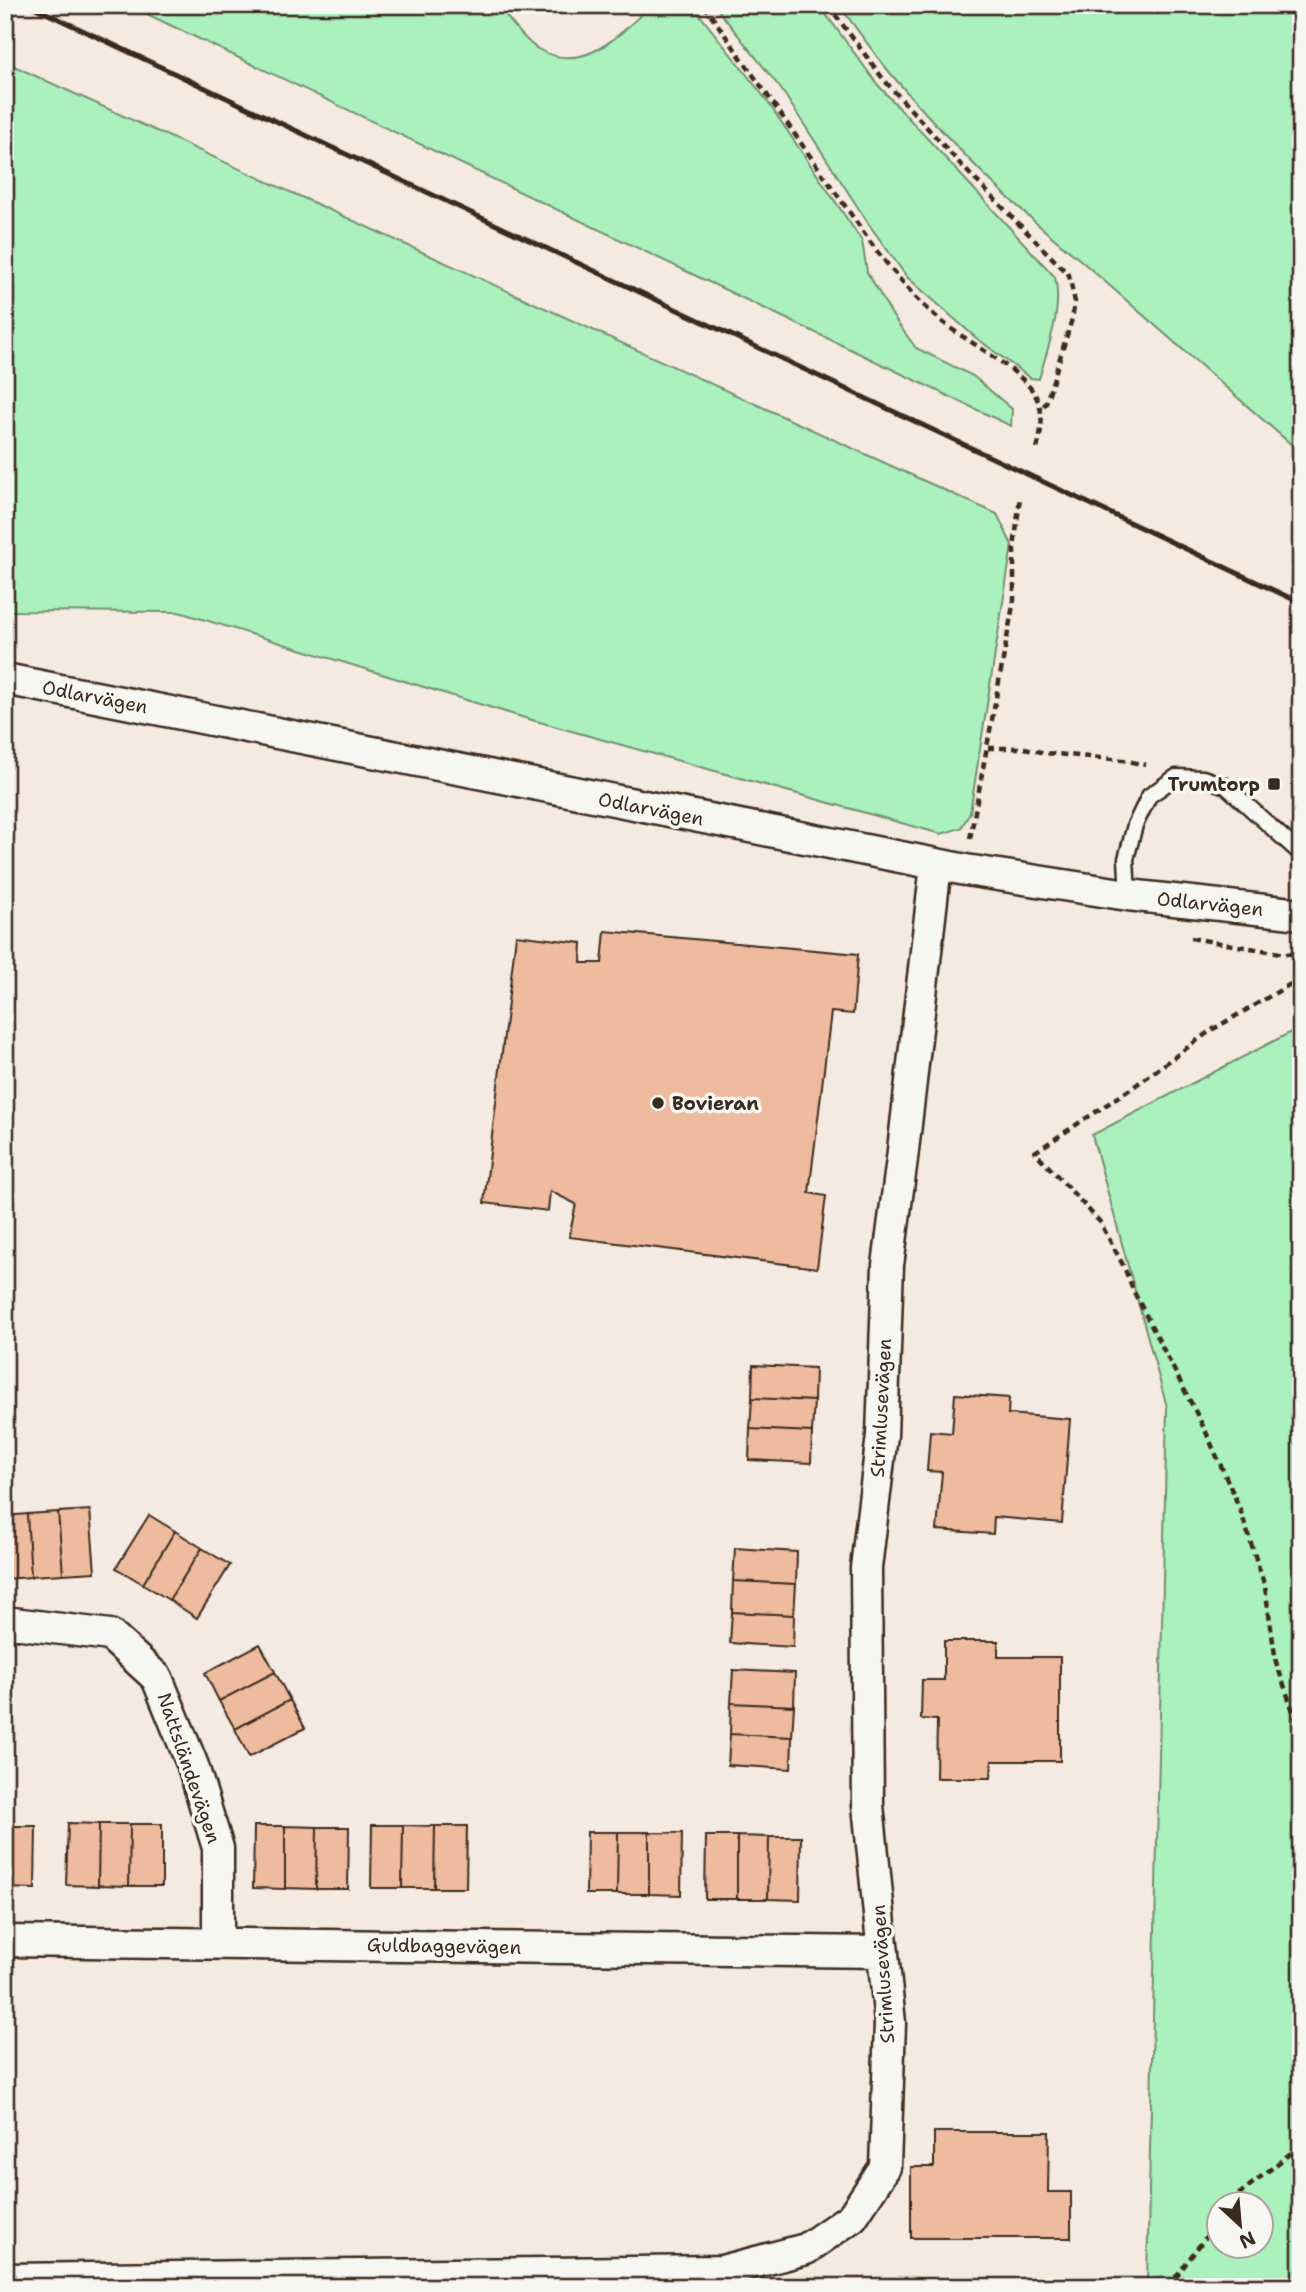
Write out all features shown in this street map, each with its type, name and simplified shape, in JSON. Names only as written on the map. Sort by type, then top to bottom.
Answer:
[{"type":"street","name":"Odlarvägen","points":[[5,679],[936,865],[1128,895],[1301,914]]},
{"type":"street","name":"Strimlusevägen","points":[[5,2279],[722,2271],[806,2249],[852,2217],[885,2167],[890,2023],[868,1805],[866,1568],[882,1435],[888,1265],[936,865]]},
{"type":"street","name":"Nattsländevägen","points":[[5,1622],[110,1635],[157,1678],[193,1766],[219,1848],[218,1943]]},
{"type":"street","name":"Guldbaggevägen","points":[[5,1941],[883,1952]]},
{"type":"lane","points":[[1128,895],[1126,859],[1135,825],[1149,796],[1176,777],[1203,778],[1226,786],[1301,855]]},
{"type":"path","points":[[704,5],[905,288],[948,326],[1021,378],[1033,392],[1041,409],[1042,427],[1037,449]]},
{"type":"path","points":[[828,5],[884,80],[962,166],[1069,275],[1075,302],[1072,319],[1046,403],[1041,409]]},
{"type":"path","points":[[966,870],[1014,600],[1014,549],[1020,498]]},
{"type":"path","points":[[988,748],[1025,748],[1150,766]]},
{"type":"path","points":[[1301,978],[1210,1031],[1132,1088],[1035,1152],[1100,1222],[1206,1432],[1240,1509],[1265,1587],[1276,1662],[1301,1734]]},
{"type":"path","points":[[1244,2190],[1301,2145]]},
{"type":"path","points":[[1168,2287],[1204,2240]]},
{"type":"green space","points":[[128,5],[500,5],[500,9],[523,36],[538,49],[555,56],[571,57],[586,54],[614,39],[651,5],[692,5],[765,98],[862,241],[867,272],[894,318],[916,348],[973,376],[1012,409],[1011,426]]},
{"type":"green space","points":[[714,5],[819,5],[878,85],[1055,277],[1056,315],[1039,379],[1030,378],[975,337],[907,277],[870,226],[781,89]]},
{"type":"green space","points":[[839,5],[1301,5],[1301,453],[1004,194],[957,147],[884,66]]},
{"type":"green space","points":[[5,62],[997,514],[1012,545],[970,813],[961,828],[941,834],[525,718],[179,612],[5,611]]},
{"type":"green space","points":[[1301,1027],[1301,2287],[1142,2287],[1147,2280],[1167,1407],[1092,1135]]},
{"type":"building","name":"Bovieran","points":[[605,931],[858,954],[853,1014],[831,1012],[809,1193],[826,1196],[817,1268],[569,1237],[576,1204],[550,1191],[548,1211],[484,1203],[516,935],[582,943],[581,963],[602,963]]},
{"type":"building","points":[[753,1365],[815,1368],[814,1401],[752,1398]]},
{"type":"building","points":[[955,1394],[1009,1398],[1008,1414],[1070,1419],[1062,1523],[994,1517],[993,1534],[937,1530],[942,1472],[927,1471],[930,1431],[952,1433]]},
{"type":"building","points":[[752,1398],[814,1401],[812,1432],[750,1429]]},
{"type":"building","points":[[750,1429],[812,1432],[811,1463],[749,1460]]},
{"type":"building","points":[[90,1510],[95,1572],[63,1574],[58,1512]]},
{"type":"building","points":[[58,1512],[63,1574],[31,1576],[27,1514]]},
{"type":"building","points":[[27,1514],[31,1577],[5,1579],[5,1516]]},
{"type":"building","points":[[149,1515],[175,1531],[143,1584],[116,1568]]},
{"type":"building","points":[[175,1531],[202,1548],[169,1600],[143,1584]]},
{"type":"building","points":[[202,1548],[230,1565],[197,1618],[169,1600]]},
{"type":"building","points":[[735,1548],[797,1552],[796,1584],[733,1581]]},
{"type":"building","points":[[733,1581],[796,1584],[794,1615],[732,1612]]},
{"type":"building","points":[[732,1612],[794,1615],[793,1647],[730,1643]]},
{"type":"building","points":[[944,1641],[998,1641],[998,1657],[1060,1657],[1060,1761],[992,1761],[991,1778],[936,1778],[937,1720],[921,1719],[922,1680],[944,1680]]},
{"type":"building","points":[[260,1644],[275,1672],[219,1701],[205,1673]]},
{"type":"building","points":[[733,1670],[795,1673],[794,1706],[731,1703]]},
{"type":"building","points":[[275,1672],[290,1700],[235,1729],[219,1701]]},
{"type":"building","points":[[290,1700],[305,1728],[249,1757],[235,1729]]},
{"type":"building","points":[[731,1703],[794,1706],[792,1737],[730,1734]]},
{"type":"building","points":[[730,1734],[792,1737],[791,1769],[728,1765]]},
{"type":"building","points":[[68,1823],[99,1824],[98,1886],[66,1885]]},
{"type":"building","points":[[99,1824],[130,1824],[129,1886],[98,1885]]},
{"type":"building","points":[[130,1824],[162,1824],[162,1886],[129,1886]]},
{"type":"building","points":[[372,1825],[403,1825],[402,1888],[371,1888]]},
{"type":"building","points":[[403,1825],[435,1826],[434,1888],[402,1888]]},
{"type":"building","points":[[5,1826],[36,1826],[35,1889],[5,1888]]},
{"type":"building","points":[[254,1826],[285,1826],[285,1889],[253,1888]]},
{"type":"building","points":[[285,1826],[317,1827],[316,1889],[285,1888]]},
{"type":"building","points":[[435,1826],[467,1826],[466,1888],[434,1888]]},
{"type":"building","points":[[317,1827],[349,1827],[348,1889],[316,1889]]},
{"type":"building","points":[[587,1832],[618,1832],[617,1894],[586,1894]]},
{"type":"building","points":[[618,1832],[649,1832],[649,1894],[617,1894]]},
{"type":"building","points":[[649,1832],[682,1833],[681,1895],[649,1894]]},
{"type":"building","points":[[706,1836],[737,1836],[737,1899],[705,1899]]},
{"type":"building","points":[[737,1836],[769,1837],[768,1899],[737,1899]]},
{"type":"building","points":[[769,1837],[801,1837],[800,1900],[768,1899]]},
{"type":"building","points":[[934,2132],[1049,2132],[1048,2192],[1071,2192],[1071,2238],[911,2238],[911,2167],[934,2167]]},
{"type":"railway","points":[[29,5],[1301,603]]},
{"type":"place","name":"Trumtorp","points":[[1274,784]]},
{"type":"place","name":"Bovieran","points":[[658,1103]]}]
